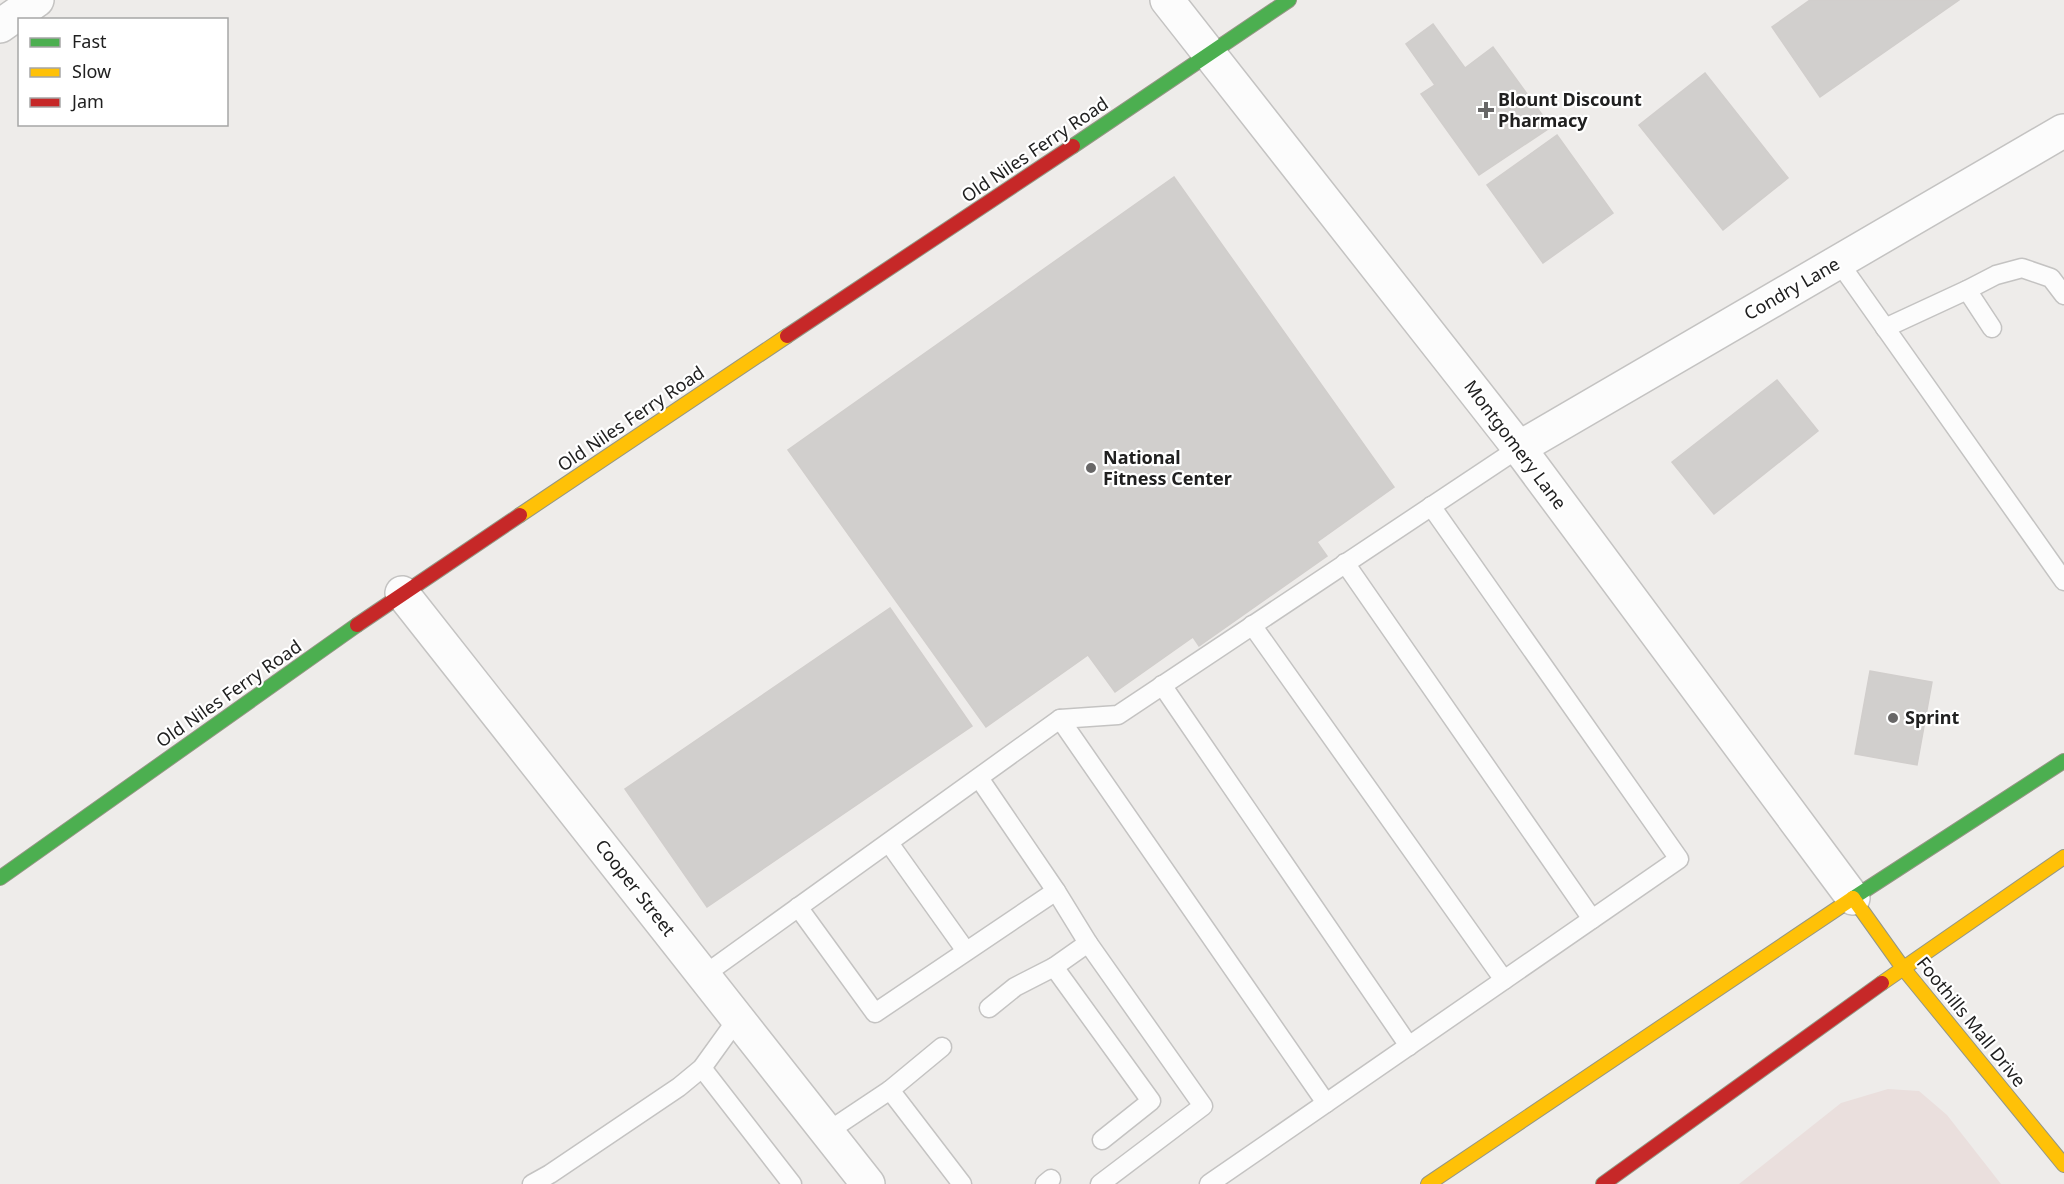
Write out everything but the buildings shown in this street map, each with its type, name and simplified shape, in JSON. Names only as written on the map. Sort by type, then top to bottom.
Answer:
[{"type":"main road","name":"Old Niles Ferry Road","points":[[0,878],[402,593],[1210,55],[1289,0]]},
{"type":"main road","points":[[1428,1184],[1853,898],[2064,762]]},
{"type":"main road","points":[[1603,1184],[1903,968],[2064,857]]},
{"type":"main road","name":"Foothills Mall Drive","points":[[1853,898],[1903,968],[2064,1164]]},
{"type":"street","points":[[0,26],[38,0]]},
{"type":"street","name":"Montgomery Lane","points":[[1167,0],[1519,448],[1853,898]]},
{"type":"street","name":"Condry Lane","points":[[1519,448],[2063,131],[2064,133]]},
{"type":"street","name":"Cooper Street","points":[[402,593],[868,1184]]},
{"type":"lane","points":[[1839,261],[2064,581]]},
{"type":"lane","points":[[1885,328],[1996,274],[2022,268],[2051,278],[2064,295]]},
{"type":"lane","points":[[1967,290],[1992,328]]},
{"type":"lane","points":[[704,975],[1060,719],[1118,714],[1519,448]]},
{"type":"lane","points":[[1209,1184],[1679,859],[1431,506]]},
{"type":"lane","points":[[1345,563],[1592,919]]},
{"type":"lane","points":[[1252,625],[1504,980]]},
{"type":"lane","points":[[1162,685],[1408,1046]]},
{"type":"lane","points":[[1060,719],[1326,1103]]},
{"type":"lane","points":[[979,778],[1056,891],[1088,943],[1203,1106],[1100,1184]]},
{"type":"lane","points":[[889,843],[966,951]]},
{"type":"lane","points":[[798,907],[875,1013],[1056,891]]},
{"type":"lane","points":[[989,1008],[1015,987],[1054,968],[1088,943]]},
{"type":"lane","points":[[1054,968],[1151,1101],[1102,1140]]},
{"type":"lane","points":[[532,1184],[679,1087],[702,1068],[738,1018]]},
{"type":"lane","points":[[827,1132],[890,1090],[942,1047]]},
{"type":"lane","points":[[702,1068],[792,1184]]},
{"type":"lane","points":[[890,1090],[963,1184]]},
{"type":"shaded area","points":[[1888,1089],[1919,1091],[1947,1115],[2001,1184],[1739,1184],[1841,1103]]},
{"type":"traffic: fast","points":[[1073,146],[1289,0]]},
{"type":"traffic: fast","points":[[0,878],[357,625]]},
{"type":"traffic: fast","points":[[1853,898],[2064,761]]},
{"type":"traffic: slow","points":[[520,515],[787,336]]},
{"type":"traffic: slow","points":[[1882,983],[2064,857]]},
{"type":"traffic: slow","points":[[1853,898],[1903,968],[2064,1165]]},
{"type":"traffic: slow","points":[[1428,1184],[1853,898]]},
{"type":"traffic: jam","points":[[787,336],[1073,146]]},
{"type":"traffic: jam","points":[[357,625],[520,515]]},
{"type":"traffic: jam","points":[[1603,1184],[1882,983]]},
{"type":"place","name":"Blount Discount Pharmacy","points":[[1486,110]]},
{"type":"place","name":"National Fitness Center","points":[[1091,468]]},
{"type":"place","name":"Sprint","points":[[1893,718]]}]
